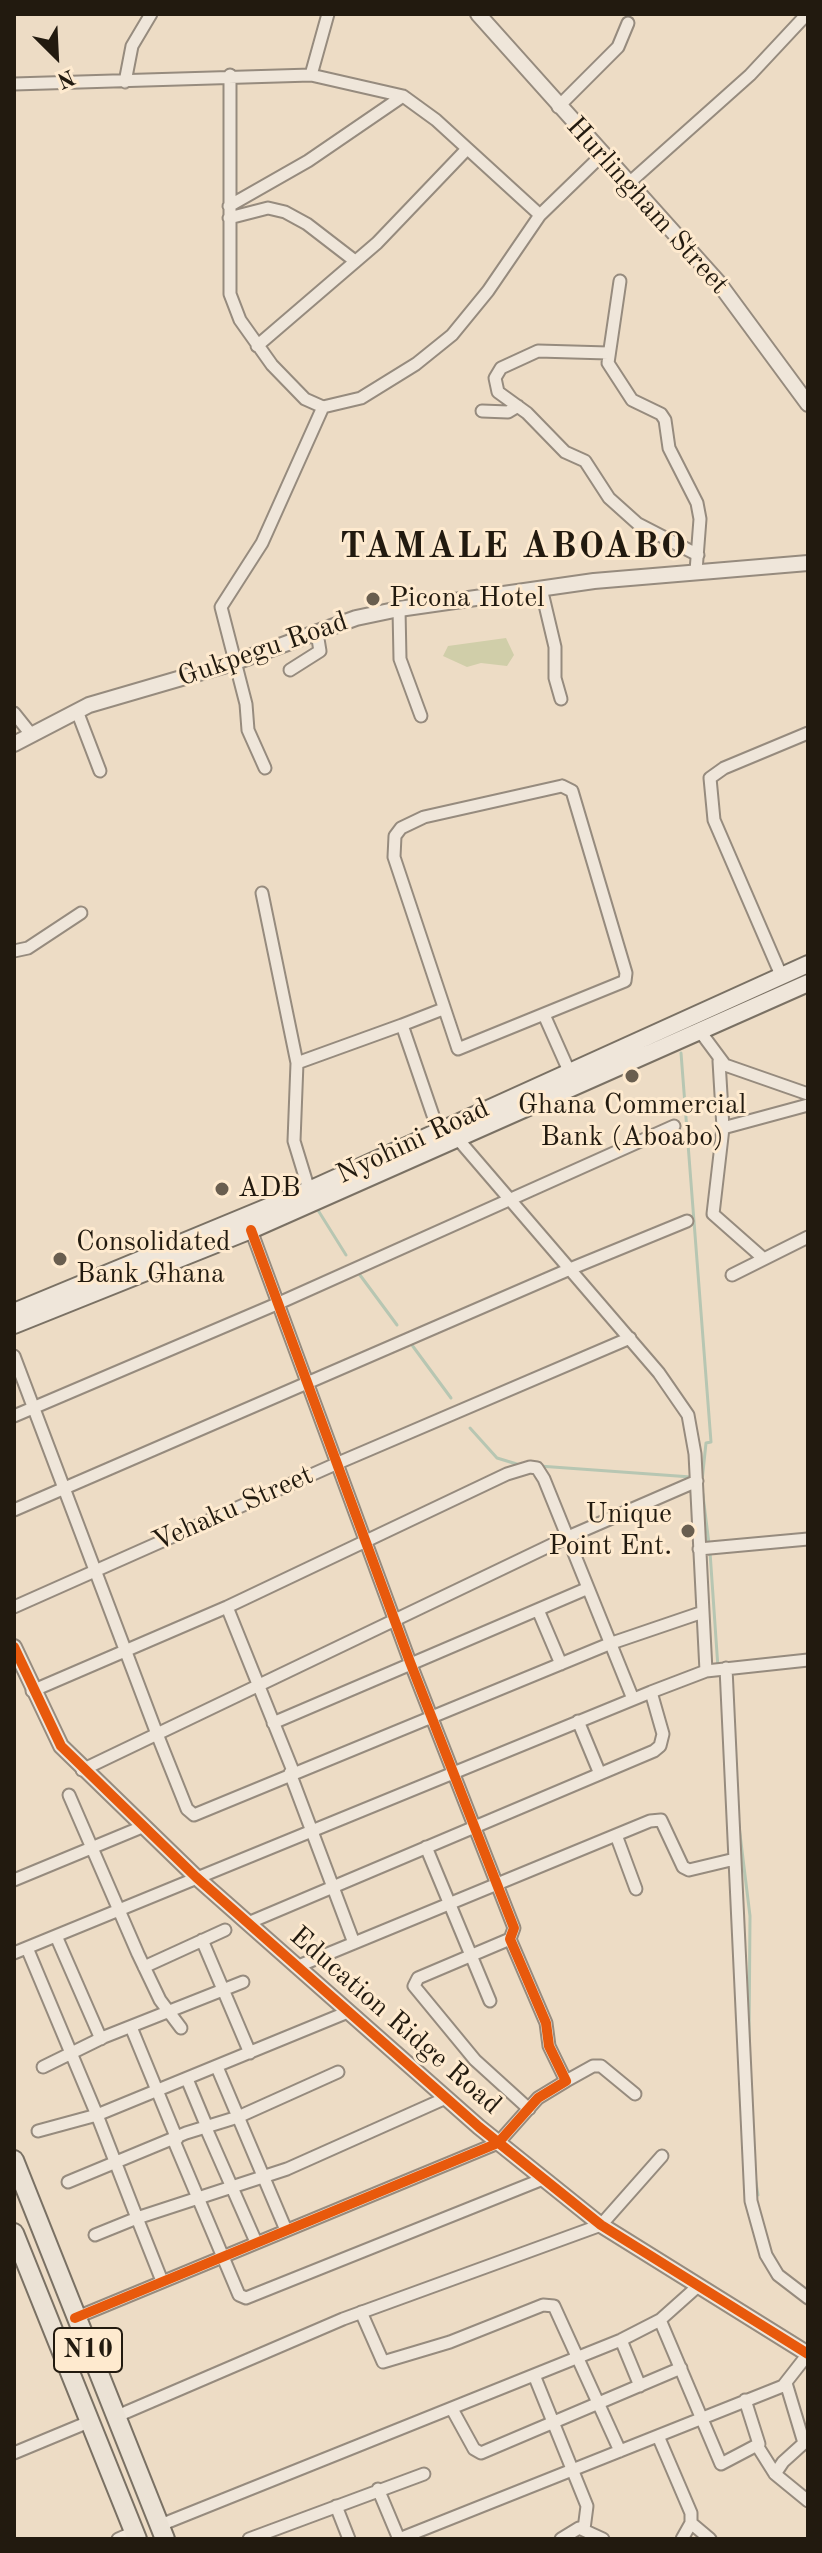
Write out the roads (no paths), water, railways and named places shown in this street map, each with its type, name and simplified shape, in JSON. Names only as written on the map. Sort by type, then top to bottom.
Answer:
[{"type":"highway","name":"N10","points":[[14,2160],[162,2532]]},
{"type":"highway","name":"N10","points":[[14,2233],[91,2421],[130,2537]]},
{"type":"main road","name":"Nyohini Road","points":[[14,1312],[309,1190],[808,964]]},
{"type":"main road","name":"Nyohini Road","points":[[14,1325],[251,1230],[808,983]]},
{"type":"street","points":[[125,82],[132,46],[151,14]]},
{"type":"street","points":[[311,75],[328,14]]},
{"type":"street","name":"Hurlingham Street","points":[[478,14],[558,107],[718,282],[808,404]]},
{"type":"street","points":[[629,183],[750,75],[807,14]]},
{"type":"street","points":[[558,107],[618,47],[628,23]]},
{"type":"street","points":[[230,75],[230,294],[240,320],[257,346],[305,399],[323,407],[361,398],[416,364],[452,335],[488,291],[540,215],[603,154]]},
{"type":"street","points":[[14,84],[125,82],[230,75],[311,75],[403,96],[540,215]]},
{"type":"street","points":[[229,212],[403,96]]},
{"type":"street","points":[[257,346],[355,261],[466,150]]},
{"type":"street","points":[[229,212],[268,208],[285,212],[307,224],[355,261]]},
{"type":"street","points":[[620,281],[608,353],[610,371],[626,393],[643,407],[661,414],[665,420],[669,448],[697,503],[700,519],[696,571]]},
{"type":"street","points":[[608,353],[538,351],[501,368],[495,378],[498,392],[518,406],[565,452],[585,461],[609,498],[638,524],[698,555]]},
{"type":"street","points":[[482,411],[508,412],[518,406]]},
{"type":"street","points":[[265,768],[248,730],[246,704],[221,614],[223,600],[262,543],[323,407]]},
{"type":"street","name":"Gukpegu Road","points":[[14,744],[77,711],[399,609],[541,588],[696,571],[808,563]]},
{"type":"street","points":[[541,588],[555,647],[555,678],[561,699]]},
{"type":"street","points":[[399,609],[400,659],[421,716]]},
{"type":"street","points":[[290,670],[320,651],[317,633]]},
{"type":"street","points":[[77,711],[100,771]]},
{"type":"street","points":[[14,713],[30,733]]},
{"type":"street","points":[[781,975],[714,820],[710,778],[724,768],[808,733]]},
{"type":"street","points":[[562,786],[572,791],[627,977],[622,984],[461,1050],[456,1045],[443,1009],[394,857],[395,836],[401,828],[424,817],[562,786]]},
{"type":"street","points":[[262,893],[297,1063],[294,1141],[309,1190]]},
{"type":"street","points":[[14,951],[28,948],[81,913]]},
{"type":"street","points":[[297,1063],[443,1009]]},
{"type":"street","points":[[545,1017],[569,1071]]},
{"type":"street","points":[[402,1025],[438,1130]]},
{"type":"street","points":[[699,1030],[719,1061],[723,1128],[713,1214],[764,1259]]},
{"type":"street","points":[[719,1061],[808,1094]]},
{"type":"street","points":[[723,1128],[808,1105]]},
{"type":"street","points":[[14,1416],[279,1303],[674,1126]]},
{"type":"street","points":[[457,1138],[630,1338],[672,1389],[688,1415],[697,1481],[706,1671]]},
{"type":"street","points":[[14,1510],[687,1221]]},
{"type":"street","points":[[251,1230],[410,1662],[514,1928],[510,1939],[566,2081]]},
{"type":"street","points":[[732,1275],[808,1237]]},
{"type":"street","name":"Vehaku Street","points":[[14,1607],[630,1338]]},
{"type":"street","points":[[14,1356],[157,1734],[187,1809],[194,1815],[292,1772],[609,1644],[703,1612]]},
{"type":"street","points":[[32,1691],[227,1607],[507,1474],[530,1467],[541,1473],[633,1699]]},
{"type":"street","points":[[82,1770],[568,1537],[697,1481]]},
{"type":"street","points":[[699,1549],[808,1539]]},
{"type":"street","points":[[273,1723],[586,1589]]},
{"type":"street","points":[[227,1607],[292,1772],[354,1943]]},
{"type":"street","points":[[538,1610],[561,1664]]},
{"type":"street","name":"Education Ridge Road","points":[[14,1647],[32,1691],[61,1746],[82,1770],[296,1967],[498,2143],[601,2225],[808,2354]]},
{"type":"street","points":[[14,1953],[706,1671],[808,1660]]},
{"type":"street","points":[[726,1668],[754,2218],[766,2255],[778,2275],[808,2298]]},
{"type":"street","points":[[248,1923],[660,1746],[662,1726],[651,1692]]},
{"type":"street","points":[[578,1721],[600,1774]]},
{"type":"street","points":[[69,1795],[144,1967],[168,2012],[181,2028]]},
{"type":"street","points":[[296,1967],[657,1819],[666,1827],[683,1867],[689,1870],[735,1859]]},
{"type":"street","points":[[14,1880],[142,1827]]},
{"type":"street","points":[[616,1835],[636,1889]]},
{"type":"street","points":[[426,1847],[490,2001]]},
{"type":"street","points":[[144,1967],[225,1930]]},
{"type":"street","points":[[56,1936],[101,2039]]},
{"type":"street","points":[[510,1939],[418,1978],[414,1986],[475,2060],[529,2109]]},
{"type":"street","points":[[202,1940],[250,2053]]},
{"type":"street","points":[[27,1948],[162,2281]]},
{"type":"street","points":[[43,2067],[101,2039],[243,1982]]},
{"type":"street","points":[[38,2131],[97,2115],[348,2012]]},
{"type":"street","points":[[131,2027],[239,2295],[246,2298],[543,2179]]},
{"type":"street","points":[[75,2318],[498,2143],[538,2098],[566,2081],[601,2066],[635,2094]]},
{"type":"street","points":[[217,2067],[286,2230]]},
{"type":"street","points":[[68,2182],[238,2117],[338,2072]]},
{"type":"street","points":[[187,2079],[256,2242]]},
{"type":"street","points":[[95,2235],[232,2185],[287,2169],[446,2098]]},
{"type":"street","points":[[115,2417],[361,2312],[601,2225],[662,2156]]},
{"type":"street","points":[[162,2532],[621,2340],[660,2320],[697,2287]]},
{"type":"street","points":[[361,2312],[383,2362],[552,2304],[580,2357],[620,2451]]},
{"type":"street","points":[[660,2320],[721,2464],[758,2447]]},
{"type":"street","points":[[621,2340],[640,2386]]},
{"type":"street","points":[[378,2489],[399,2539],[786,2383],[808,2354]]},
{"type":"street","points":[[452,2409],[474,2449],[481,2453],[681,2368]]},
{"type":"street","points":[[534,2375],[587,2506],[584,2529]]},
{"type":"street","points":[[775,2474],[780,2464],[804,2443],[786,2383]]},
{"type":"street","points":[[745,2400],[759,2440],[758,2447],[775,2474],[808,2501]]},
{"type":"street","points":[[14,2453],[91,2421]]},
{"type":"street","points":[[658,2436],[689,2505],[691,2523],[682,2539]]},
{"type":"street","points":[[249,2539],[424,2474]]},
{"type":"street","points":[[336,2506],[349,2539]]},
{"type":"street","points":[[691,2523],[710,2539]]},
{"type":"street","points":[[561,2539],[571,2530],[584,2529],[603,2539]]},
{"type":"waterway","points":[[681,1053],[711,1442],[706,1443],[702,1481]]},
{"type":"waterway","points":[[316,1207],[346,1255]]},
{"type":"waterway","points":[[357,1271],[397,1325]]},
{"type":"waterway","points":[[409,1341],[451,1398]]},
{"type":"waterway","points":[[470,1428],[497,1458],[520,1465]]},
{"type":"waterway","points":[[539,1466],[691,1477]]},
{"type":"waterway","points":[[702,1488],[709,1544]]},
{"type":"waterway","points":[[710,1552],[718,1668]]},
{"type":"waterway","points":[[738,1818],[750,1916],[749,2041]]},
{"type":"waterway","points":[[755,2177],[758,2195]]},
{"type":"place","name":"Picona Hotel","points":[[373,599]]},
{"type":"place","name":"Ghana Commercial Bank (Aboabo)","points":[[632,1076]]},
{"type":"place","name":"ADB","points":[[222,1189]]},
{"type":"place","name":"Consolidated Bank Ghana","points":[[60,1259]]},
{"type":"place","name":"Unique Point Ent.","points":[[688,1531]]},
{"type":"district","name":"TAMALE ABOABO","points":[[514,548]]}]
